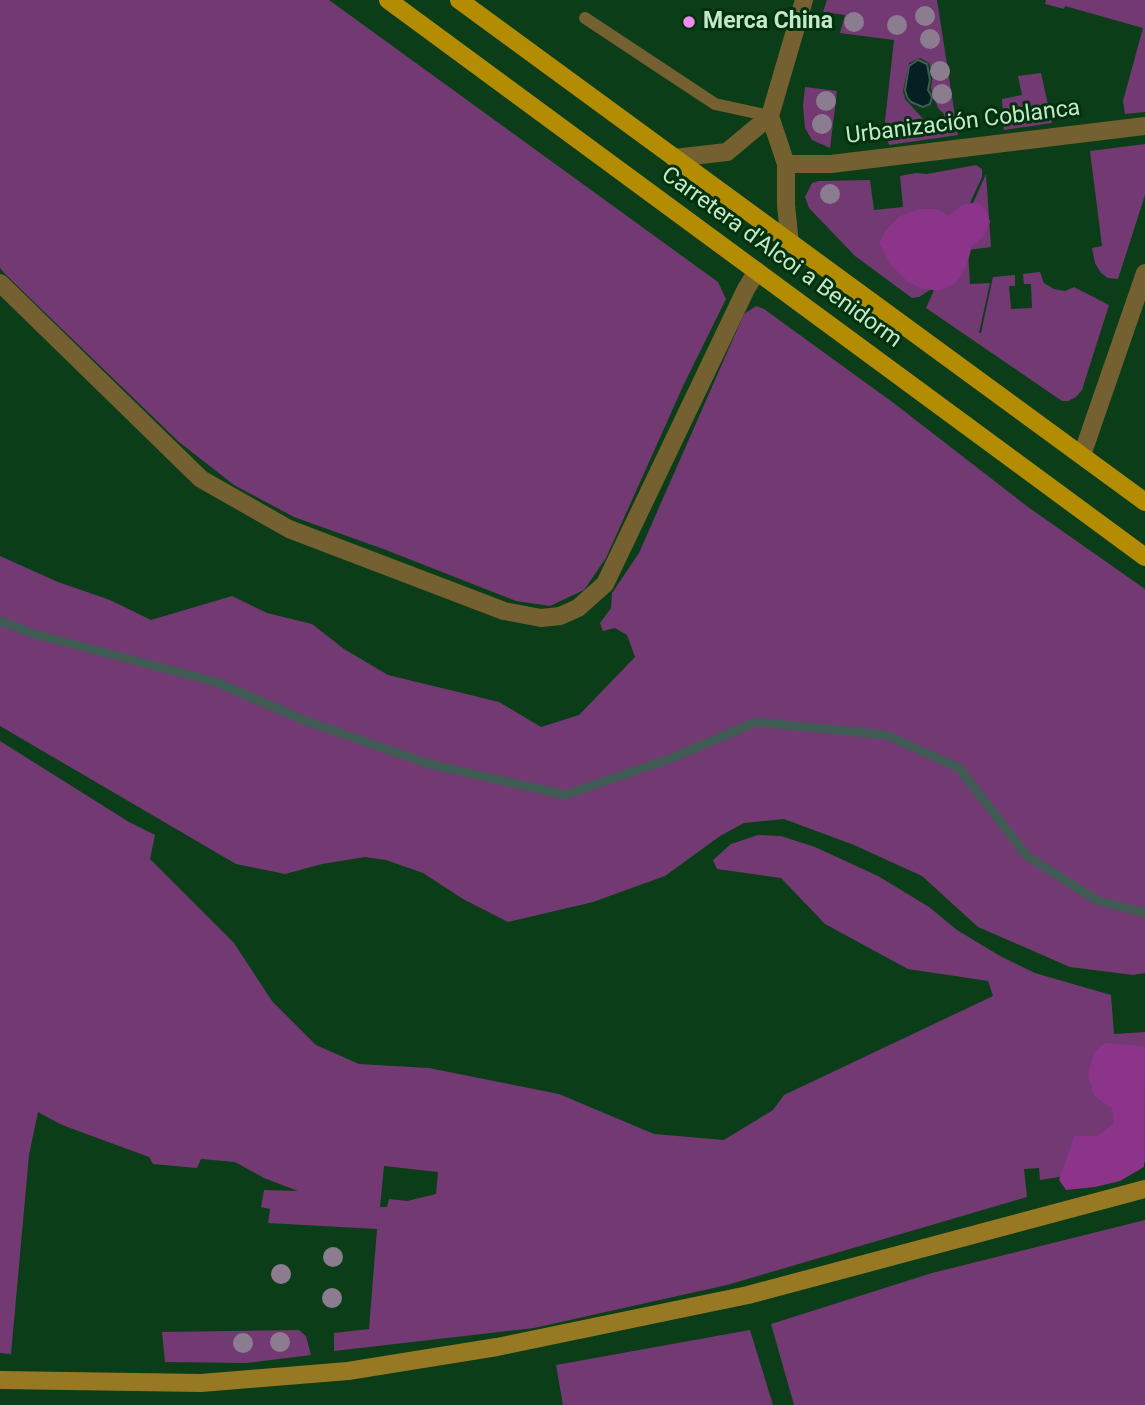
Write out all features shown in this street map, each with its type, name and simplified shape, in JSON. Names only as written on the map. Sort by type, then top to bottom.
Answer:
[{"type":"main road","name":"Carretera d'Alcoi a Benidorm","points":[[388,0],[1145,557]]},
{"type":"main road","name":"Carretera d'Alcoi a Benidorm","points":[[459,0],[1145,502]]},
{"type":"main road","points":[[0,1380],[201,1383],[348,1371],[497,1347],[748,1295],[1145,1189]]},
{"type":"street","points":[[674,158],[727,152],[770,116],[804,0]]},
{"type":"street","points":[[770,116],[786,164],[790,244]]},
{"type":"street","name":"Urbanización Coblanca","points":[[786,164],[831,164],[1145,126]]},
{"type":"street","points":[[0,283],[201,479],[289,529],[504,611],[541,618],[560,616],[578,608],[605,584],[757,271]]},
{"type":"street","points":[[1082,455],[1145,273]]},
{"type":"lane","points":[[585,18],[715,104],[770,116]]},
{"type":"shaded area","points":[[0,0],[329,0],[718,282],[726,299],[684,384],[606,558],[584,590],[550,606],[516,601],[294,517],[234,485],[179,442],[5,274],[0,268]]},
{"type":"shaded area","points":[[827,0],[937,0],[958,135],[889,145],[884,130],[894,40],[840,33],[845,15],[823,12]],"holes":[[[920,58],[929,63],[933,74],[931,88],[938,108],[944,114],[943,122],[938,128],[926,122],[905,99],[903,91],[909,63]]]},
{"type":"shaded area","points":[[1046,0],[1145,0],[1145,112],[1125,114],[1123,101],[1143,28],[1065,6],[1064,9],[1045,4]]},
{"type":"shaded area","points":[[1041,73],[1052,123],[1004,130],[1002,99],[1022,95],[1018,76]]},
{"type":"shaded area","points":[[805,87],[837,91],[830,148],[812,140],[805,128]]},
{"type":"shaded area","points":[[1145,144],[1145,195],[1118,279],[1108,278],[1095,263],[1092,248],[1102,246],[1090,151]]},
{"type":"shaded area","points":[[976,165],[982,169],[982,177],[930,290],[919,297],[912,298],[855,256],[809,208],[805,197],[812,183],[819,181],[870,180],[874,210],[903,207],[900,176]]},
{"type":"shaded area","points":[[986,174],[991,247],[968,250],[970,284],[990,283],[979,333],[993,277],[1015,275],[1015,286],[1009,286],[1011,309],[1032,308],[1031,284],[1024,284],[1023,274],[1040,272],[1044,283],[1054,289],[1065,291],[1074,287],[1109,305],[1082,390],[1068,401],[1062,401],[926,308]]},
{"type":"shaded area","points":[[977,202],[985,208],[990,222],[983,237],[972,246],[967,264],[956,283],[939,291],[920,288],[908,282],[891,265],[879,243],[886,230],[900,216],[920,209],[936,209],[949,216],[962,205]]},
{"type":"shaded area","points":[[756,306],[764,309],[895,404],[1028,507],[1145,589],[1145,973],[1133,975],[1070,967],[978,927],[922,876],[854,845],[784,819],[744,823],[720,836],[665,876],[593,902],[508,922],[463,899],[423,873],[386,860],[365,857],[285,874],[236,864],[0,726],[0,556],[58,582],[110,600],[151,620],[232,596],[267,613],[312,624],[344,649],[388,675],[499,702],[541,727],[579,715],[635,657],[627,635],[615,628],[603,631],[600,623],[611,608],[612,593],[639,553],[744,314]]},
{"type":"shaded area","points":[[0,741],[129,822],[155,835],[150,859],[234,943],[272,1001],[316,1045],[359,1064],[429,1068],[559,1094],[654,1134],[724,1140],[773,1110],[784,1095],[993,996],[988,981],[908,969],[825,924],[781,878],[717,869],[713,860],[731,844],[758,835],[781,836],[815,847],[878,876],[1000,956],[1035,973],[1111,995],[1114,1034],[1145,1032],[1145,1163],[1040,1180],[1039,1168],[1024,1169],[1027,1197],[727,1285],[534,1328],[334,1351],[334,1333],[369,1329],[377,1229],[268,1223],[270,1209],[261,1207],[264,1190],[298,1191],[264,1178],[235,1162],[201,1159],[197,1168],[153,1164],[149,1157],[62,1125],[38,1112],[29,1155],[11,1354],[0,1353]],"holes":[[[384,1166],[438,1172],[436,1194],[407,1201],[389,1199],[387,1207],[380,1207]]]},
{"type":"shaded area","points":[[1105,1043],[1145,1046],[1144,1167],[1120,1181],[1066,1190],[1059,1180],[1074,1136],[1097,1136],[1114,1123],[1112,1108],[1094,1096],[1088,1075],[1094,1052]]},
{"type":"shaded area","points":[[1145,1220],[1145,1405],[794,1405],[771,1324],[932,1273]]},
{"type":"shaded area","points":[[299,1330],[306,1336],[311,1355],[247,1363],[165,1362],[162,1332]]},
{"type":"shaded area","points":[[750,1330],[773,1405],[563,1405],[556,1365]]},
{"type":"water","points":[[918,60],[927,64],[930,80],[928,90],[932,97],[930,104],[923,107],[911,102],[905,90],[909,66]]},
{"type":"waterway","points":[[0,621],[34,634],[216,682],[306,721],[429,764],[565,795],[672,758],[756,722],[886,735],[959,768],[1027,856],[1098,901],[1145,913]]},
{"type":"place","name":"Merca China","points":[[689,22]]}]
